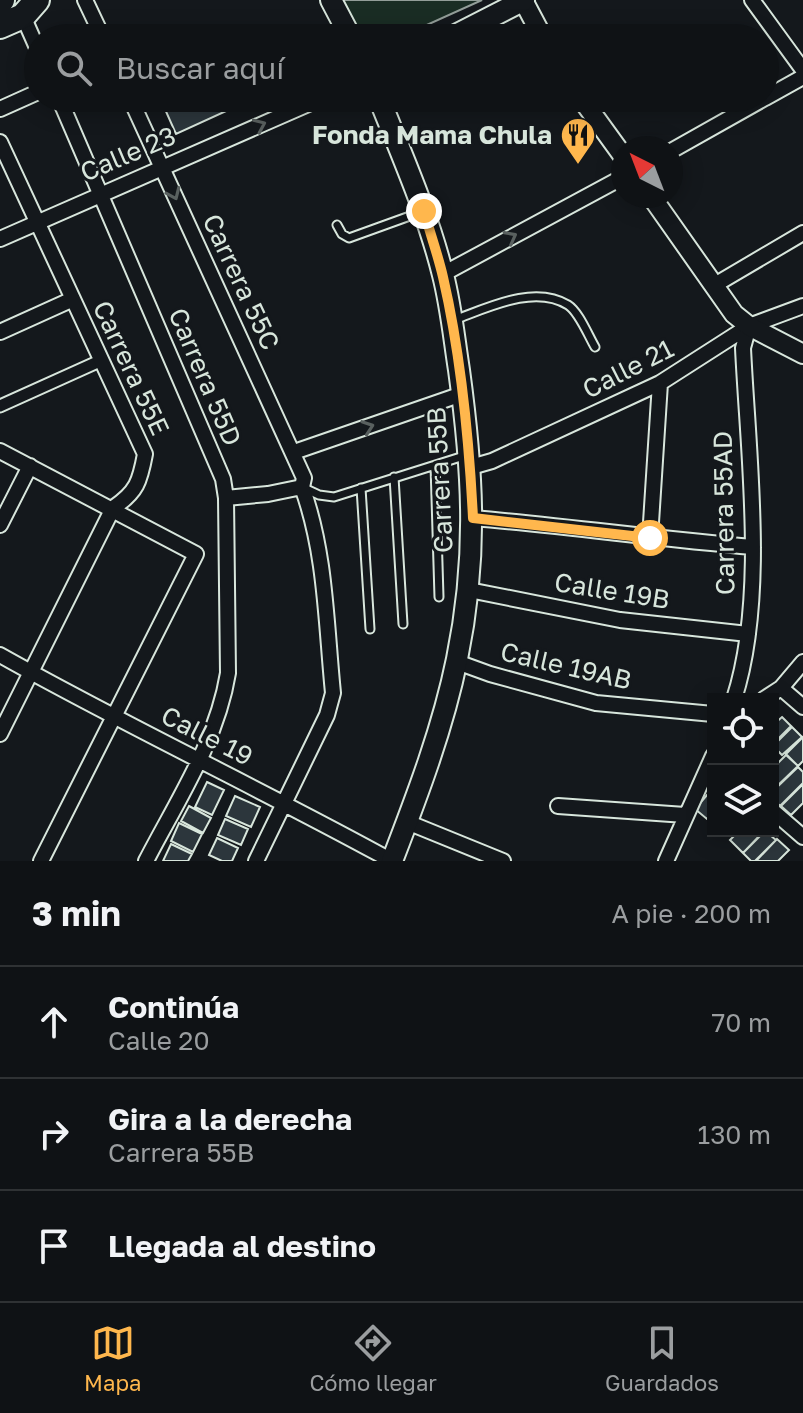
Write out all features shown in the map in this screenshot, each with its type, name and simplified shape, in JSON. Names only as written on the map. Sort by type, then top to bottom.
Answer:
[{"type":"main road","points":[[331,0],[344,24]]},
{"type":"main road","points":[[478,24],[525,1]]},
{"type":"main road","points":[[0,26],[30,8]]},
{"type":"main road","name":"Carrera 55B","points":[[385,112],[424,211],[443,274],[462,394],[473,518],[469,590],[457,662],[392,861]]},
{"type":"street","points":[[30,8],[54,0]]},
{"type":"street","points":[[85,0],[96,24]]},
{"type":"street","points":[[752,0],[769,24]]},
{"type":"street","points":[[525,1],[536,24]]},
{"type":"street","points":[[779,37],[803,70]]},
{"type":"street","points":[[779,90],[803,77]]},
{"type":"street","points":[[0,109],[24,98]]},
{"type":"street","name":"Carrera 55D","points":[[65,112],[223,479],[226,498],[228,673],[225,692],[199,760],[146,861]]},
{"type":"street","name":"Carrera 55C","points":[[136,112],[294,452],[304,478],[302,487],[313,518],[320,553],[333,693],[327,715],[256,861]]},
{"type":"street","name":"Calle 23","points":[[0,239],[290,112]]},
{"type":"street","points":[[591,112],[611,139]]},
{"type":"street","points":[[683,144],[740,112]]},
{"type":"street","name":"Carrera 55E","points":[[0,142],[4,163],[37,222],[145,454],[140,480],[128,498],[113,508],[0,734]]},
{"type":"street","points":[[443,274],[611,183]]},
{"type":"street","points":[[659,208],[734,314],[749,326],[803,354]]},
{"type":"street","points":[[713,286],[803,233]]},
{"type":"street","points":[[0,332],[73,299]]},
{"type":"street","name":"Calle 21","points":[[470,461],[492,461],[660,383],[749,326],[803,306]]},
{"type":"street","name":"Carrera 55AD","points":[[736,693],[748,634],[753,547],[743,348],[749,326]]},
{"type":"street","points":[[0,406],[102,360]]},
{"type":"street","points":[[650,538],[660,383]]},
{"type":"street","points":[[294,452],[462,394]]},
{"type":"street","points":[[0,451],[196,554],[41,861]]},
{"type":"street","points":[[0,525],[30,466]]},
{"type":"street","points":[[226,498],[302,487]]},
{"type":"street","points":[[473,518],[753,547]]},
{"type":"street","name":"Calle 19B","points":[[469,590],[620,620],[748,634]]},
{"type":"street","name":"Calle 19","points":[[0,655],[113,716],[285,802],[364,854],[392,861]]},
{"type":"street","name":"Calle 19AB","points":[[457,662],[596,703],[707,713]]},
{"type":"street","points":[[773,693],[803,662]]},
{"type":"street","points":[[781,688],[803,707]]},
{"type":"street","points":[[666,861],[709,765]]},
{"type":"street","points":[[558,806],[685,815]]},
{"type":"street","points":[[779,816],[803,837]]},
{"type":"street","points":[[407,822],[503,861]]},
{"type":"lane","points":[[337,225],[342,234],[349,238],[424,211]]},
{"type":"lane","points":[[452,320],[514,299],[548,298],[570,306],[595,347]]},
{"type":"lane","points":[[302,487],[319,495],[334,497],[435,465],[470,461]]},
{"type":"lane","points":[[435,465],[439,597]]},
{"type":"lane","points":[[394,477],[403,624]]},
{"type":"lane","points":[[361,488],[370,629]]},
{"type":"green space","points":[[336,0],[482,0],[429,24],[347,24]]},
{"type":"building","points":[[166,112],[224,112],[176,134]]},
{"type":"building","points":[[782,717],[791,726],[779,738],[779,720]]},
{"type":"building","points":[[792,727],[802,737],[782,755],[779,740]]},
{"type":"building","points":[[803,737],[803,761],[798,766],[786,754]]},
{"type":"building","points":[[786,755],[798,766],[779,784],[779,765]]},
{"type":"building","points":[[798,767],[803,772],[803,783],[780,806],[779,785]]},
{"type":"building","points":[[207,782],[224,790],[212,815],[195,807]]},
{"type":"building","points":[[803,784],[803,803],[791,815],[781,806]]},
{"type":"building","points":[[707,795],[707,819],[695,809]]},
{"type":"building","points":[[235,796],[260,807],[251,827],[226,816]]},
{"type":"building","points":[[189,806],[211,818],[203,833],[181,821]]},
{"type":"building","points":[[225,819],[248,829],[241,845],[218,835]]},
{"type":"building","points":[[179,823],[202,834],[193,852],[171,841]]},
{"type":"building","points":[[733,837],[758,837],[743,853],[730,840]]},
{"type":"building","points":[[759,837],[776,840],[755,861],[743,853]]},
{"type":"building","points":[[217,838],[238,848],[232,861],[222,861],[209,855]]},
{"type":"building","points":[[777,839],[789,850],[778,861],[756,861]]},
{"type":"building","points":[[171,844],[192,854],[188,861],[163,861]]},
{"type":"place","name":"Fonda Mama Chula","points":[[578,166]]},
{"type":"route","points":[[424,211],[443,274],[452,320],[471,467],[473,518],[650,538]]}]
